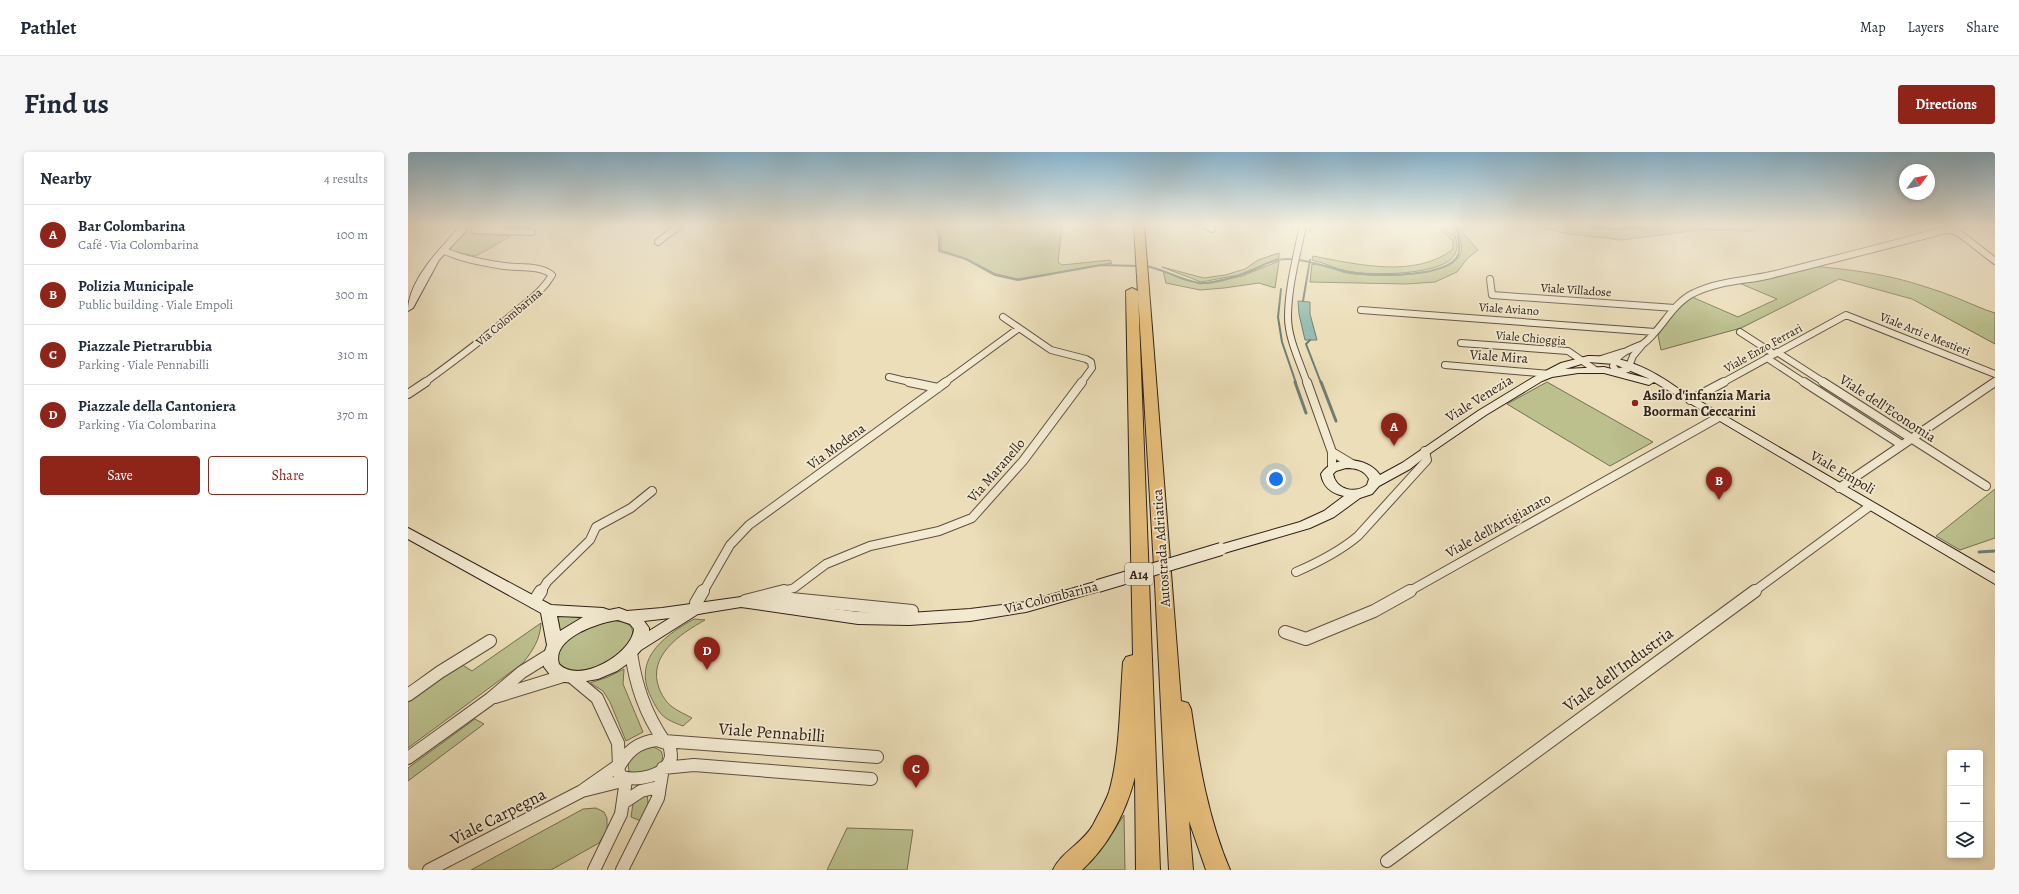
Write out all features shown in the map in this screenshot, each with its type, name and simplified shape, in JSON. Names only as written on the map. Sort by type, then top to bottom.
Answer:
[{"type":"highway","name":"Autostrada Adriatica","points":[[1136,259],[1139,585],[1148,870]]},
{"type":"highway","name":"Autostrada Adriatica","points":[[1137,282],[1164,584],[1181,870]]},
{"type":"highway","points":[[1164,584],[1191,780],[1206,840],[1218,870]]},
{"type":"highway","points":[[1065,870],[1085,852],[1100,834],[1119,795],[1125,772],[1139,585]]},
{"type":"street","points":[[408,308],[435,259]]},
{"type":"street","name":"Via Colombarina","points":[[408,394],[480,342],[545,286],[552,276],[546,270],[503,266],[470,259]]},
{"type":"street","points":[[1296,259],[1288,318],[1293,342],[1332,452],[1332,468],[1327,478],[1334,488],[1337,496],[1329,514]]},
{"type":"street","name":"Viale Venezia","points":[[1550,374],[1594,369],[1617,372],[1628,369],[1633,356],[1643,344],[1675,308],[1690,295],[1712,286],[1769,275],[1834,259]]},
{"type":"street","name":"Viale Villadose","points":[[1490,279],[1492,295],[1675,308]]},
{"type":"street","name":"Viale Aviano","points":[[1361,310],[1631,329],[1655,332]]},
{"type":"street","name":"Viale Enzo Ferrari","points":[[1690,400],[1846,315]]},
{"type":"street","name":"Viale Arti e Mestieri","points":[[1846,315],[1995,374]]},
{"type":"street","name":"Via Maranello","points":[[794,588],[826,564],[870,546],[939,532],[972,518],[1023,461],[1092,368],[1091,362],[1086,359],[1051,350],[1004,316]]},
{"type":"street","name":"Via Modena","points":[[698,608],[696,602],[730,545],[750,525],[1019,328]]},
{"type":"street","name":"Viale dell'Economia","points":[[1740,332],[1986,486]]},
{"type":"street","name":"Viale Chioggia","points":[[1461,343],[1568,351],[1594,369]]},
{"type":"street","name":"Viale Venezia","points":[[1601,359],[1643,344]]},
{"type":"street","name":"Viale Venezia","points":[[1616,361],[1624,352]]},
{"type":"street","name":"Viale dell'Economia","points":[[1767,358],[1902,445]]},
{"type":"street","name":"Viale Venezia","points":[[1406,466],[1425,451],[1482,413],[1555,370],[1582,360],[1601,359],[1630,364]]},
{"type":"street","points":[[1616,361],[1613,366],[1617,372]]},
{"type":"street","name":"Viale Empoli","points":[[1630,364],[1665,383],[1675,392]]},
{"type":"street","name":"Viale Mira","points":[[1445,365],[1550,374]]},
{"type":"street","name":"Viale Empoli","points":[[1617,372],[1643,379],[1690,400],[1995,579]]},
{"type":"street","points":[[889,377],[938,388]]},
{"type":"street","points":[[1839,488],[1995,382]]},
{"type":"street","name":"Viale dell'Artigianato","points":[[1285,632],[1306,639],[1374,611],[1719,417]]},
{"type":"street","points":[[1296,572],[1328,558],[1358,536],[1427,460],[1425,451]]},
{"type":"street","points":[[1332,452],[1352,464],[1368,469],[1406,466]]},
{"type":"street","points":[[1332,468],[1341,464],[1352,464]]},
{"type":"street","points":[[1334,488],[1344,492],[1356,494],[1371,489],[1375,483],[1406,466]]},
{"type":"street","points":[[1368,469],[1374,476],[1375,483]]},
{"type":"street","points":[[534,602],[547,582],[590,540],[596,527],[630,508],[652,491]]},
{"type":"street","name":"Via Colombarina","points":[[741,602],[858,618],[909,619],[970,615],[1026,607],[1305,525],[1329,514],[1356,494]]},
{"type":"street","name":"Viale dell'Industria","points":[[1387,860],[1870,506]]},
{"type":"street","name":"Via Colombarina","points":[[408,533],[548,610],[625,615],[741,602],[767,597],[794,588]]},
{"type":"street","name":"Via Colombarina","points":[[767,597],[912,611]]},
{"type":"street","name":"Via Colombarina","points":[[568,677],[588,676],[604,671],[619,663],[634,649],[698,608]]},
{"type":"street","points":[[408,758],[490,699],[522,672],[553,650],[564,635],[577,626],[598,618],[625,615],[638,621],[642,628],[642,636],[634,649],[637,691],[648,718],[664,741],[669,744],[671,755],[663,768],[649,778],[632,781],[626,780],[619,772],[618,743],[597,698],[568,677],[554,672],[550,664],[553,650],[548,610]]},
{"type":"street","points":[[408,695],[440,672],[490,641]]},
{"type":"street","points":[[490,699],[568,677]]},
{"type":"street","points":[[619,766],[622,759],[634,747],[650,741],[664,741]]},
{"type":"street","name":"Viale Pennabilli","points":[[664,741],[877,757]]},
{"type":"street","points":[[663,768],[694,765],[871,779]]},
{"type":"street","name":"Viale Carpegna","points":[[429,870],[582,791],[619,766]]},
{"type":"street","points":[[622,870],[654,808],[659,794],[663,768]]},
{"type":"street","points":[[594,870],[610,840],[621,814],[626,780]]},
{"type":"street","name":"Viale Carpegna","points":[[582,791],[626,780]]},
{"type":"street","points":[[623,803],[637,792],[646,789],[654,788],[659,794]]},
{"type":"green space","points":[[966,259],[1058,259],[1058,262],[1062,265],[1110,260],[1112,263],[1018,279],[996,274]]},
{"type":"green space","points":[[1278,259],[1239,275],[1201,282],[1162,267],[1204,278],[1225,275],[1245,269],[1258,260]]},
{"type":"green space","points":[[1312,259],[1327,259],[1385,267],[1404,267],[1421,264],[1437,259],[1450,259],[1437,267],[1406,273],[1388,274],[1358,273],[1312,260]]},
{"type":"green space","points":[[1457,259],[1468,259],[1457,272],[1435,282],[1406,284],[1310,282],[1312,264],[1328,266],[1347,273],[1389,275],[1423,272],[1439,269],[1451,264]]},
{"type":"green space","points":[[1279,261],[1275,288],[1259,283],[1200,290],[1166,283],[1163,271],[1200,284],[1242,276]]},
{"type":"green space","points":[[1809,266],[1883,275],[1912,282],[1995,313],[1995,344],[1912,299],[1839,279],[1741,328],[1661,350],[1658,335],[1674,313],[1692,297],[1738,317],[1777,299],[1739,283]]},
{"type":"green space","points":[[1547,382],[1653,442],[1610,466],[1507,404]]},
{"type":"green space","points":[[1995,489],[1995,538],[1960,550],[1936,536]]},
{"type":"green space","points":[[557,615],[582,618],[558,632],[559,623]]},
{"type":"green space","points":[[694,619],[705,620],[676,639],[662,656],[658,666],[657,676],[659,688],[664,698],[671,706],[692,718],[683,726],[667,719],[657,709],[646,683],[645,671],[648,660],[662,641]]},
{"type":"green space","points":[[604,621],[621,622],[630,626],[633,633],[630,641],[623,650],[601,665],[589,669],[570,670],[559,664],[559,652],[563,645],[571,637],[582,630]]},
{"type":"green space","points":[[541,623],[539,635],[535,644],[523,663],[408,748],[408,699],[461,664],[472,671]]},
{"type":"green space","points":[[624,669],[623,684],[643,732],[626,741],[610,702],[603,691],[590,683],[608,677]]},
{"type":"green space","points":[[475,719],[484,724],[408,781],[408,768]]},
{"type":"green space","points":[[654,747],[661,751],[663,757],[662,762],[649,771],[632,774],[629,771],[628,764],[632,757],[642,750]]},
{"type":"green space","points":[[647,792],[648,804],[641,821],[631,817],[634,797]]},
{"type":"green space","points":[[596,808],[604,812],[607,818],[607,830],[599,843],[551,870],[471,870],[583,809]]},
{"type":"green space","points":[[1124,815],[1125,870],[1081,870],[1106,843]]},
{"type":"green space","points":[[847,828],[913,830],[907,870],[827,870]]},
{"type":"water","points":[[1298,301],[1310,302],[1310,314],[1317,340],[1305,340],[1299,314]]},
{"type":"waterway","points":[[964,259],[995,275],[1018,280],[1101,265],[1139,266]]},
{"type":"waterway","points":[[1145,266],[1183,279],[1198,283],[1206,283],[1230,278],[1273,261],[1282,259],[1296,259],[1310,262]]},
{"type":"waterway","points":[[1310,262],[1355,273],[1395,275],[1427,272],[1441,268],[1452,262],[1455,259]]},
{"type":"waterway","points":[[1303,301],[1310,262]]},
{"type":"waterway","points":[[1281,289],[1278,317],[1282,342],[1296,383]]},
{"type":"waterway","points":[[1310,340],[1306,344],[1321,383]]},
{"type":"waterway","points":[[1295,382],[1306,413]]},
{"type":"waterway","points":[[1321,382],[1336,421]]},
{"type":"waterway","points":[[1979,552],[1995,551]]},
{"type":"place","name":"Asilo d'infanzia Maria Boorman Ceccarini","points":[[1635,403]]},
{"type":"place","name":"Bar Colombarina","points":[[1394,446]]},
{"type":"place","name":"Polizia Municipale","points":[[1719,500]]},
{"type":"place","name":"Piazzale della Cantoniera","points":[[707,670]]},
{"type":"place","name":"Piazzale Pietrarubbia","points":[[916,788]]}]
